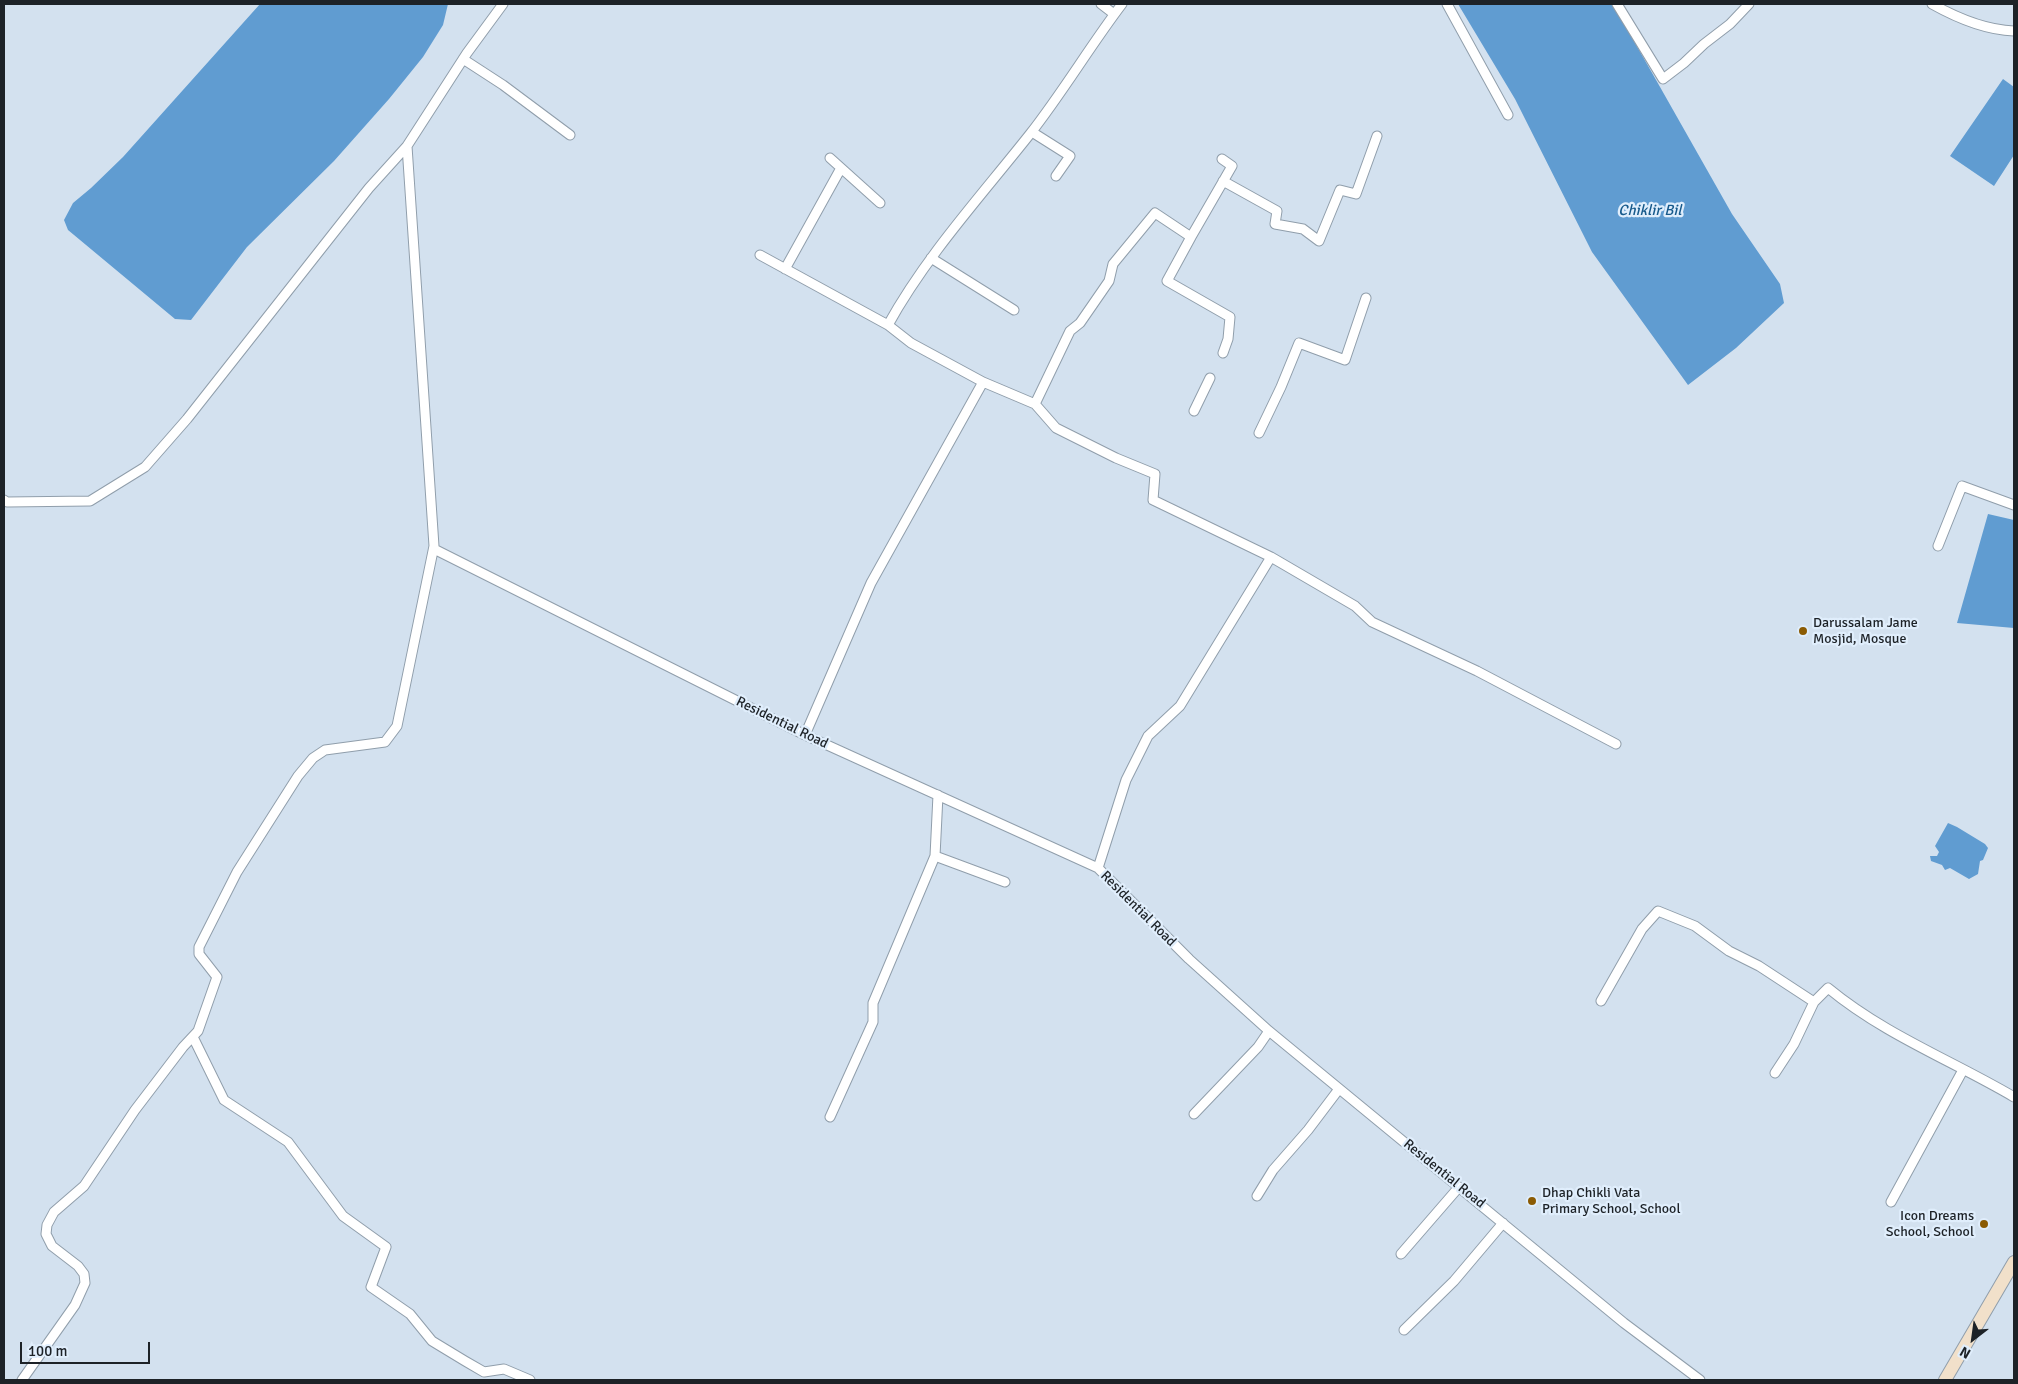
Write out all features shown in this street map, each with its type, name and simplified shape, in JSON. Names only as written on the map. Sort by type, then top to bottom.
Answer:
[{"type":"main road","points":[[1945,1380],[2014,1262]]},
{"type":"street","points":[[5,502],[90,501],[145,467],[187,419],[369,188],[407,146],[463,59],[503,4]]},
{"type":"street","points":[[1101,4],[1114,14]]},
{"type":"street","points":[[888,325],[902,300],[931,258],[1032,132],[1122,4]]},
{"type":"street","points":[[1447,4],[1508,115]]},
{"type":"street","points":[[1617,4],[1663,79],[1730,24],[1749,4]]},
{"type":"street","points":[[1932,4],[1952,15],[1989,28],[2014,31]]},
{"type":"street","points":[[463,59],[503,85],[570,135]]},
{"type":"street","points":[[1032,132],[1070,156],[1056,176]]},
{"type":"street","points":[[1223,181],[1277,211],[1275,224],[1303,229],[1319,241],[1340,190],[1356,194],[1377,136]]},
{"type":"street","points":[[22,1380],[75,1305],[84,1283],[84,1274],[78,1266],[52,1246],[46,1234],[47,1225],[54,1212],[84,1186],[135,1110],[198,1030],[217,977],[200,954],[199,947],[237,872],[298,776],[313,758],[325,750],[385,742],[397,726],[434,549],[407,146]]},
{"type":"street","points":[[830,158],[880,203]]},
{"type":"street","points":[[1222,159],[1232,166],[1167,281],[1230,317],[1228,339],[1223,353]]},
{"type":"street","points":[[785,269],[841,168]]},
{"type":"street","points":[[1035,404],[1070,331],[1080,323],[1109,281],[1113,264],[1155,213],[1191,237]]},
{"type":"street","points":[[760,255],[888,325],[911,343],[983,382],[1035,404],[1056,428],[1116,458],[1155,474],[1153,500],[1271,557],[1355,606],[1372,622],[1486,675],[1616,744]]},
{"type":"street","points":[[931,258],[1014,310]]},
{"type":"street","points":[[1259,433],[1281,387],[1298,342],[1345,360],[1366,298]]},
{"type":"street","points":[[1194,412],[1210,378]]},
{"type":"street","points":[[805,735],[871,583],[983,382]]},
{"type":"street","points":[[1938,546],[1962,486],[2014,505]]},
{"type":"street","name":"Residential Road","points":[[434,549],[805,735],[1098,868],[1188,959],[1269,1031],[1624,1323],[1700,1380]]},
{"type":"street","points":[[1098,868],[1126,780],[1148,736],[1180,706],[1271,557]]},
{"type":"street","points":[[830,1117],[873,1022],[873,1002],[935,856],[938,795]]},
{"type":"street","points":[[935,856],[1005,882]]},
{"type":"street","points":[[1601,1001],[1642,929],[1658,911],[1695,926],[1729,951],[1759,966],[1814,1002]]},
{"type":"street","points":[[1775,1073],[1794,1044],[1814,1002],[1828,988],[1884,1028],[2014,1097]]},
{"type":"street","points":[[1194,1114],[1258,1046],[1269,1031]]},
{"type":"street","points":[[193,1036],[224,1100],[288,1142],[343,1216],[386,1247],[371,1287],[410,1314],[432,1341],[465,1361],[484,1372],[504,1369],[530,1380]]},
{"type":"street","points":[[1891,1202],[1963,1070]]},
{"type":"street","points":[[1257,1196],[1273,1170],[1340,1089]]},
{"type":"street","points":[[1400,1254],[1459,1187]]},
{"type":"street","points":[[1404,1330],[1454,1281],[1503,1223]]},
{"type":"water","points":[[260,4],[448,4],[443,25],[423,57],[389,99],[334,161],[247,247],[191,320],[175,319],[68,230],[64,220],[73,203],[123,157]]},
{"type":"water","name":"Chiklir Bil","points":[[1458,4],[1613,4],[1732,214],[1780,284],[1784,303],[1736,348],[1688,385],[1592,252],[1515,99]]},
{"type":"water","points":[[2003,79],[2014,87],[2014,155],[1994,186],[1950,156]]},
{"type":"water","points":[[1988,514],[2014,520],[2014,628],[1957,623]]},
{"type":"water","points":[[1948,823],[1985,844],[1988,848],[1983,860],[1980,861],[1978,874],[1969,879],[1950,868],[1945,870],[1942,865],[1931,861],[1930,856],[1937,856],[1939,852],[1935,846]]},
{"type":"place","name":"Darussalam Jame Mosjid, Mosque","points":[[1803,631]]},
{"type":"place","name":"Dhap Chikli Vata Primary School, School","points":[[1532,1201]]},
{"type":"place","name":"Icon Dreams School, School","points":[[1984,1224]]}]
